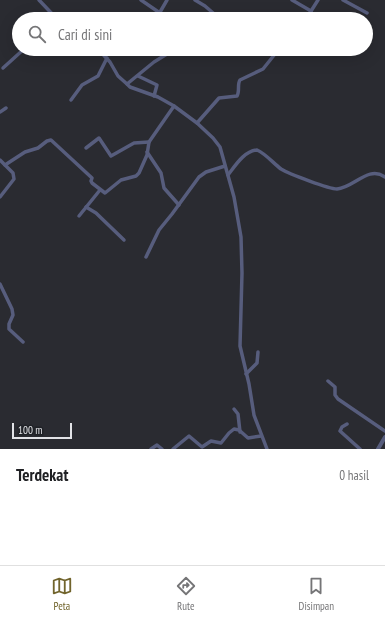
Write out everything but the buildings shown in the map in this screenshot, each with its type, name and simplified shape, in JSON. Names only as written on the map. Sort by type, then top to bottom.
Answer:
[{"type":"street","points":[[39,0],[50,12]]},
{"type":"street","points":[[141,0],[159,12]]},
{"type":"street","points":[[161,12],[167,0]]},
{"type":"street","points":[[195,0],[212,12]]},
{"type":"street","points":[[292,0],[311,11],[318,0]]},
{"type":"street","points":[[343,0],[365,12]]},
{"type":"street","points":[[3,68],[16,56]]},
{"type":"street","points":[[128,84],[154,62],[164,56]]},
{"type":"street","points":[[197,122],[219,98],[237,96],[239,92],[238,82],[263,69],[273,56]]},
{"type":"street","points":[[107,58],[118,76],[130,87],[154,96],[174,106],[197,122],[217,142],[222,153],[234,197],[241,237],[242,273],[240,346],[254,415],[267,449]]},
{"type":"street","points":[[71,100],[82,85],[98,76],[107,58]]},
{"type":"street","points":[[138,76],[158,85],[154,96]]},
{"type":"street","points":[[5,165],[25,152],[38,148],[49,140],[63,150],[91,176],[92,183],[105,193],[121,180],[137,175],[144,163],[148,142],[174,106]]},
{"type":"street","points":[[0,112],[6,108]]},
{"type":"street","points":[[86,148],[99,138],[111,156],[134,143],[148,142]]},
{"type":"street","points":[[228,175],[246,155],[251,151],[257,150],[288,172],[335,189],[344,188],[351,185],[362,176],[381,174],[385,178]]},
{"type":"street","points":[[147,152],[161,172],[164,188],[179,205]]},
{"type":"street","points":[[0,160],[13,173],[14,179],[0,197]]},
{"type":"street","points":[[146,256],[159,230],[202,174],[225,166]]},
{"type":"street","points":[[79,216],[100,190]]},
{"type":"street","points":[[86,207],[96,213],[124,240]]},
{"type":"street","points":[[0,284],[12,308],[13,315],[9,324],[9,329],[23,342]]},
{"type":"street","points":[[246,374],[257,363],[258,352]]},
{"type":"street","points":[[328,381],[335,387],[335,395],[338,398],[385,431]]},
{"type":"street","points":[[234,409],[238,414],[240,432]]},
{"type":"street","points":[[347,424],[342,427],[340,431],[360,449]]},
{"type":"street","points":[[173,449],[189,436],[202,447],[211,441],[221,443],[234,429],[248,438],[261,436]]},
{"type":"street","points":[[378,449],[385,437]]},
{"type":"street","points":[[151,449],[157,445],[162,449]]}]
